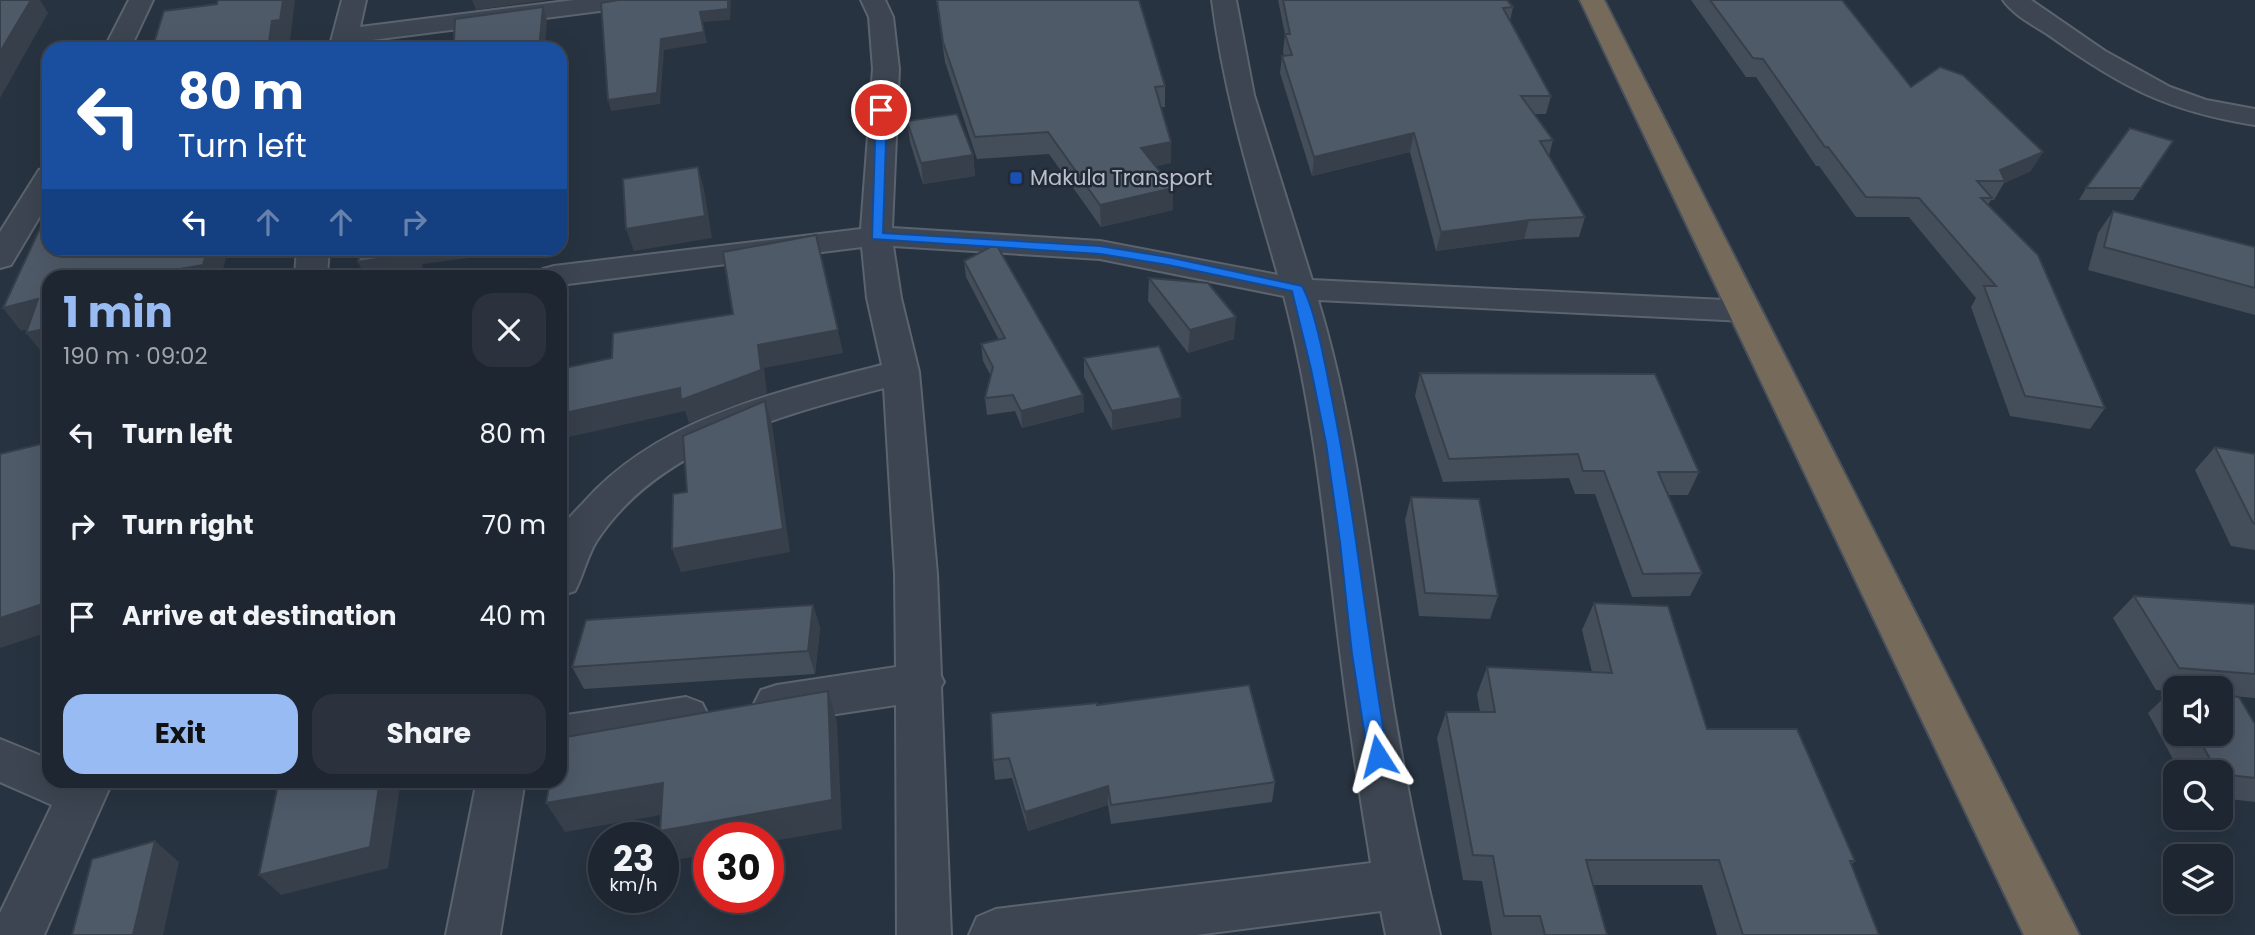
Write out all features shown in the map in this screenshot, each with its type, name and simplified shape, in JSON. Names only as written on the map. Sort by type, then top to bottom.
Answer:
[{"type":"highway","points":[[1592,0],[2052,935]]},
{"type":"street","points":[[120,42],[141,0]]},
{"type":"street","points":[[354,0],[344,42],[595,2],[631,0]]},
{"type":"street","points":[[873,0],[881,17],[886,69],[881,110],[876,236],[884,298],[901,372],[916,574],[921,682],[924,935]]},
{"type":"street","points":[[1224,0],[1237,76],[1319,369],[1349,542],[1361,654],[1400,884],[1413,935]]},
{"type":"street","points":[[2015,0],[2133,78],[2165,95],[2199,106],[2255,117]]},
{"type":"street","points":[[0,258],[42,188]]},
{"type":"street","points":[[567,274],[876,236],[1100,250],[1168,261],[1298,289],[1745,311]]},
{"type":"street","points":[[567,564],[580,533],[618,487],[664,455],[706,431],[772,406],[901,372]]},
{"type":"street","points":[[567,735],[921,682]]},
{"type":"street","points":[[0,760],[42,774]]},
{"type":"street","points":[[17,935],[85,788]]},
{"type":"street","points":[[473,935],[500,788]]},
{"type":"street","points":[[996,935],[1400,884]]},
{"type":"building","points":[[0,0],[31,0],[0,52]]},
{"type":"building","points":[[218,0],[283,0],[280,20],[272,21],[269,42],[154,42],[164,11],[217,4]]},
{"type":"building","points":[[618,0],[728,0],[728,9],[700,12],[704,32],[661,39],[657,93],[608,100],[601,3]]},
{"type":"building","points":[[937,0],[1139,0],[1165,86],[1155,87],[1171,142],[1141,148],[1173,188],[1100,205],[1048,132],[975,137],[943,42]]},
{"type":"building","points":[[1283,0],[1507,0],[1513,7],[1503,8],[1551,96],[1521,96],[1553,140],[1540,141],[1585,217],[1529,220],[1441,232],[1414,133],[1314,157],[1282,56],[1292,55],[1285,34],[1290,34]]},
{"type":"building","points":[[1710,0],[1842,0],[1911,87],[1940,67],[1963,75],[2043,152],[2000,170],[2005,181],[1977,181],[1992,198],[1981,198],[2038,255],[2105,408],[2025,396],[1984,286],[1996,286],[1919,198],[1866,197],[1828,147],[1825,147],[1763,59],[1753,58]]},
{"type":"building","points":[[543,7],[540,42],[447,42],[454,41],[455,19]]},
{"type":"building","points":[[957,114],[973,155],[921,163],[907,121]]},
{"type":"building","points":[[2130,128],[2173,141],[2141,188],[2086,188]]},
{"type":"building","points":[[698,167],[705,216],[626,229],[623,179]]},
{"type":"building","points":[[2113,211],[2255,247],[2255,288],[2104,247]]},
{"type":"building","points":[[42,224],[42,256],[206,256],[203,265],[174,270],[42,270],[42,330],[26,333],[38,299],[3,308]]},
{"type":"building","points":[[816,235],[838,330],[758,345],[761,370],[681,400],[680,388],[567,412],[567,368],[612,358],[613,333],[733,314],[723,252]]},
{"type":"building","points":[[996,244],[1083,395],[1021,411],[1013,395],[985,398],[993,367],[981,344],[1005,338],[964,261]]},
{"type":"building","points":[[359,256],[396,256],[358,262]]},
{"type":"building","points":[[1149,278],[1208,283],[1236,317],[1190,330]]},
{"type":"building","points":[[1159,346],[1181,398],[1112,411],[1084,358]]},
{"type":"building","points":[[1420,373],[1655,374],[1699,472],[1658,472],[1702,573],[1643,574],[1604,471],[1583,471],[1578,454],[1449,459]]},
{"type":"building","points":[[765,401],[783,529],[672,549],[673,494],[687,492],[683,436]]},
{"type":"building","points":[[42,444],[42,604],[0,618],[0,454]]},
{"type":"building","points":[[2215,447],[2255,454],[2255,524],[2253,523]]},
{"type":"building","points":[[1411,497],[1479,499],[1498,596],[1425,593]]},
{"type":"building","points":[[2134,596],[2255,604],[2255,674],[2179,668]]},
{"type":"building","points":[[1594,603],[1668,606],[1707,729],[1797,729],[1855,861],[1850,861],[1879,935],[1743,935],[1719,860],[1586,860],[1607,935],[1545,935],[1540,916],[1504,916],[1493,856],[1473,855],[1446,712],[1495,712],[1487,667],[1612,673]]},
{"type":"building","points":[[813,605],[808,651],[572,667],[586,620]]},
{"type":"building","points":[[1249,685],[1275,782],[1111,805],[1108,786],[1025,812],[1009,758],[993,760],[991,713],[1097,705]]},
{"type":"building","points":[[828,691],[832,800],[710,822],[693,822],[693,825],[679,828],[679,822],[661,822],[663,783],[546,803],[549,788],[567,788],[567,737]]},
{"type":"building","points":[[2233,696],[2239,697],[2255,724],[2255,778],[2233,775],[2233,760],[2211,760],[2203,746],[2233,746]]},
{"type":"building","points":[[277,788],[379,788],[370,847],[259,875]]},
{"type":"building","points":[[155,841],[133,935],[72,935],[92,859]]},
{"type":"place","name":"Makula Transport","points":[[1016,178]]},
{"type":"route","points":[[881,110],[876,236],[976,240],[1100,250],[1168,261],[1298,289],[1319,369],[1333,443],[1349,542],[1361,654],[1378,756]]}]
